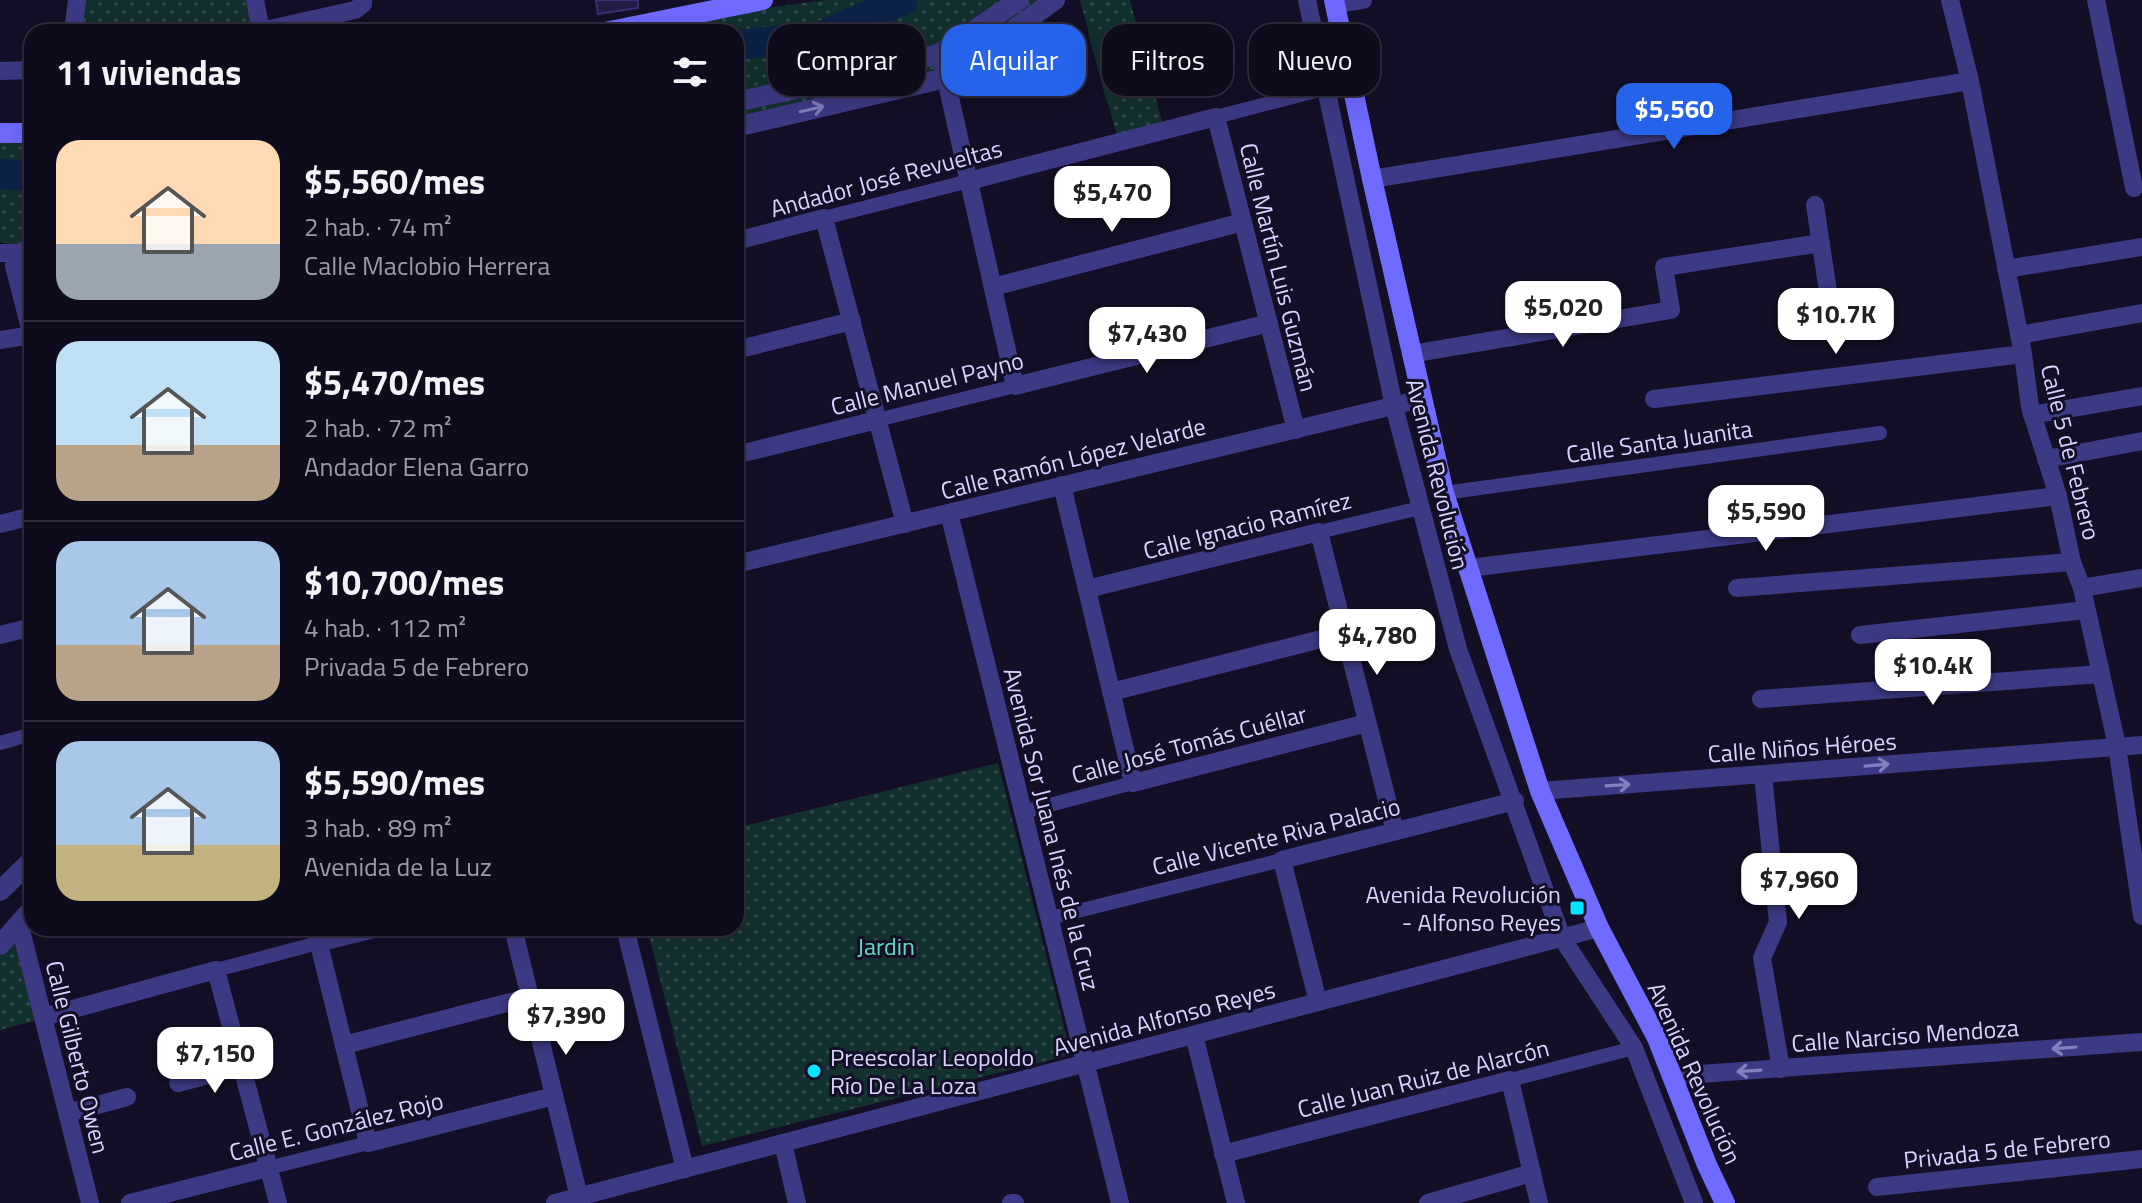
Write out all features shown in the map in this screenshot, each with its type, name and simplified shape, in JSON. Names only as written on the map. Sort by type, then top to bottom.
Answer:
[{"type":"main road","points":[[644,24],[763,0]]},
{"type":"main road","name":"Avenida Revolución","points":[[1335,2],[1444,493],[1540,791],[1599,928],[1657,1038],[1725,1203]]},
{"type":"main road","points":[[0,133],[24,133]]},
{"type":"street","points":[[74,24],[77,0]]},
{"type":"street","points":[[255,0],[258,24]]},
{"type":"street","points":[[744,100],[900,66],[940,53],[1019,0]]},
{"type":"street","points":[[1021,24],[1055,0]]},
{"type":"street","name":"Avenida Revolución","points":[[1307,0],[1312,24]]},
{"type":"street","points":[[1335,2],[1363,0]]},
{"type":"street","name":"Calle 5 de Febrero","points":[[1950,0],[1970,81],[2032,415],[2058,496],[2072,562],[2082,588],[2117,746],[2142,916]]},
{"type":"street","points":[[2096,0],[2134,188]]},
{"type":"street","points":[[294,24],[355,10],[363,2]]},
{"type":"street","points":[[940,53],[941,57]]},
{"type":"street","points":[[0,71],[24,70]]},
{"type":"street","points":[[744,125],[941,79]]},
{"type":"street","points":[[1372,179],[1970,81]]},
{"type":"street","points":[[950,96],[1015,386]]},
{"type":"street","name":"Andador José Revueltas","points":[[744,239],[1296,96]]},
{"type":"street","name":"Avenida Revolución","points":[[1329,96],[1394,406],[1458,649],[1562,938],[1634,1048],[1694,1203]]},
{"type":"street","name":"Calle Martín Luis Guzmán","points":[[1216,117],[1296,430]]},
{"type":"street","points":[[1815,205],[1829,298]]},
{"type":"street","points":[[824,218],[905,524]]},
{"type":"street","points":[[993,287],[1243,222]]},
{"type":"street","points":[[1411,354],[1671,310],[1664,267],[1821,243]]},
{"type":"street","points":[[2006,269],[2142,247]]},
{"type":"street","points":[[17,259],[24,294]]},
{"type":"street","points":[[2019,335],[2142,313]]},
{"type":"street","points":[[744,348],[852,321]]},
{"type":"street","name":"Calle Manuel Payno","points":[[744,453],[1269,323]]},
{"type":"street","points":[[0,340],[24,336]]},
{"type":"street","points":[[1654,399],[2023,354]]},
{"type":"street","points":[[2032,415],[2142,396]]},
{"type":"street","name":"Calle Ramón López Velarde","points":[[744,562],[1422,399]]},
{"type":"street","name":"Calle Santa Juanita","points":[[1444,493],[1880,433]]},
{"type":"street","points":[[2046,459],[2142,441]]},
{"type":"street","points":[[1062,485],[1133,783]]},
{"type":"street","points":[[1469,568],[2058,496]]},
{"type":"street","name":"Calle Ignacio Ramírez","points":[[1087,589],[1420,508]]},
{"type":"street","name":"Avenida Sor Juana Inés de la Cruz","points":[[949,513],[1120,1203]]},
{"type":"street","points":[[0,524],[24,518]]},
{"type":"street","points":[[1319,532],[1395,831]]},
{"type":"street","points":[[1737,588],[2072,562]]},
{"type":"street","points":[[2082,588],[2142,578]]},
{"type":"street","points":[[1860,635],[2086,610]]},
{"type":"street","points":[[0,635],[24,629]]},
{"type":"street","points":[[1111,692],[1345,633]]},
{"type":"street","points":[[1761,699],[2101,674]]},
{"type":"street","name":"Calle José Tomás Cuéllar","points":[[1023,812],[1367,723]]},
{"type":"street","points":[[0,743],[24,736]]},
{"type":"street","name":"Calle Niños Héroes","points":[[1540,791],[2142,745]]},
{"type":"street","points":[[1763,775],[1778,922],[1762,958],[1781,1069]]},
{"type":"street","name":"Calle Vicente Riva Palacio","points":[[1050,918],[1515,801]]},
{"type":"street","points":[[1282,860],[1318,1002]]},
{"type":"street","points":[[0,891],[24,868]]},
{"type":"street","points":[[0,945],[24,918]]},
{"type":"street","name":"Avenida Alfonso Reyes","points":[[555,1203],[1599,928]]},
{"type":"street","name":"Calle Gilberto Owen","points":[[30,936],[44,1017],[90,1203]]},
{"type":"street","points":[[44,1017],[216,970],[314,936]]},
{"type":"street","points":[[317,936],[368,1143]]},
{"type":"street","points":[[515,936],[579,1197]]},
{"type":"street","points":[[627,936],[685,1169]]},
{"type":"street","points":[[216,970],[278,1203]]},
{"type":"street","points":[[344,1045],[530,997]]},
{"type":"street","points":[[1194,1035],[1236,1203]]},
{"type":"street","name":"Calle Narciso Mendoza","points":[[1672,1076],[2142,1042]]},
{"type":"street","name":"Calle Juan Ruiz de Alarcón","points":[[1223,1154],[1634,1048]]},
{"type":"street","points":[[178,1083],[242,1066]]},
{"type":"street","points":[[1510,1080],[1539,1203]]},
{"type":"street","name":"Calle E. González Rojo","points":[[130,1203],[554,1096]]},
{"type":"street","points":[[68,1113],[127,1097]]},
{"type":"street","points":[[783,1143],[797,1203]]},
{"type":"street","name":"Privada 5 de Febrero","points":[[1877,1187],[2142,1159]]},
{"type":"street","points":[[1428,1203],[1532,1173]]},
{"type":"green space","points":[[77,0],[255,0],[256,24],[74,24]]},
{"type":"green space","points":[[826,0],[1020,0],[983,24],[941,24],[941,44],[925,49],[925,24],[768,24],[768,94],[744,101],[744,24],[648,24]]},
{"type":"green space","points":[[1023,0],[1051,0],[1014,24],[983,24]]},
{"type":"green space","points":[[1080,0],[1130,0],[1136,24],[1102,24],[1102,81]]},
{"type":"green space","points":[[1102,29],[1102,85],[1088,33]]},
{"type":"green space","points":[[941,49],[941,71],[925,75],[925,58]]},
{"type":"green space","points":[[783,96],[840,96],[744,120],[744,105]]},
{"type":"green space","points":[[1105,96],[1133,96],[1107,103]]},
{"type":"green space","points":[[1106,96],[1155,96],[1164,130],[1119,143]]},
{"type":"green space","points":[[0,124],[24,126],[24,246],[0,242]]},
{"type":"green space","name":"Jardin","points":[[998,763],[1071,1055],[702,1146],[649,936],[744,936],[744,826]]},
{"type":"green space","points":[[17,937],[37,1020],[0,1030],[0,954]]},
{"type":"building","points":[[596,0],[638,0],[638,8],[598,14]]},
{"type":"waterway","points":[[744,44],[822,36],[903,0]]},
{"type":"waterway","points":[[0,174],[24,176]]},
{"type":"place","name":"Avenida Revolución - Alfonso Reyes","points":[[1577,908]]},
{"type":"place","name":"Preescolar Leopoldo Río De La Loza","points":[[814,1071]]}]
